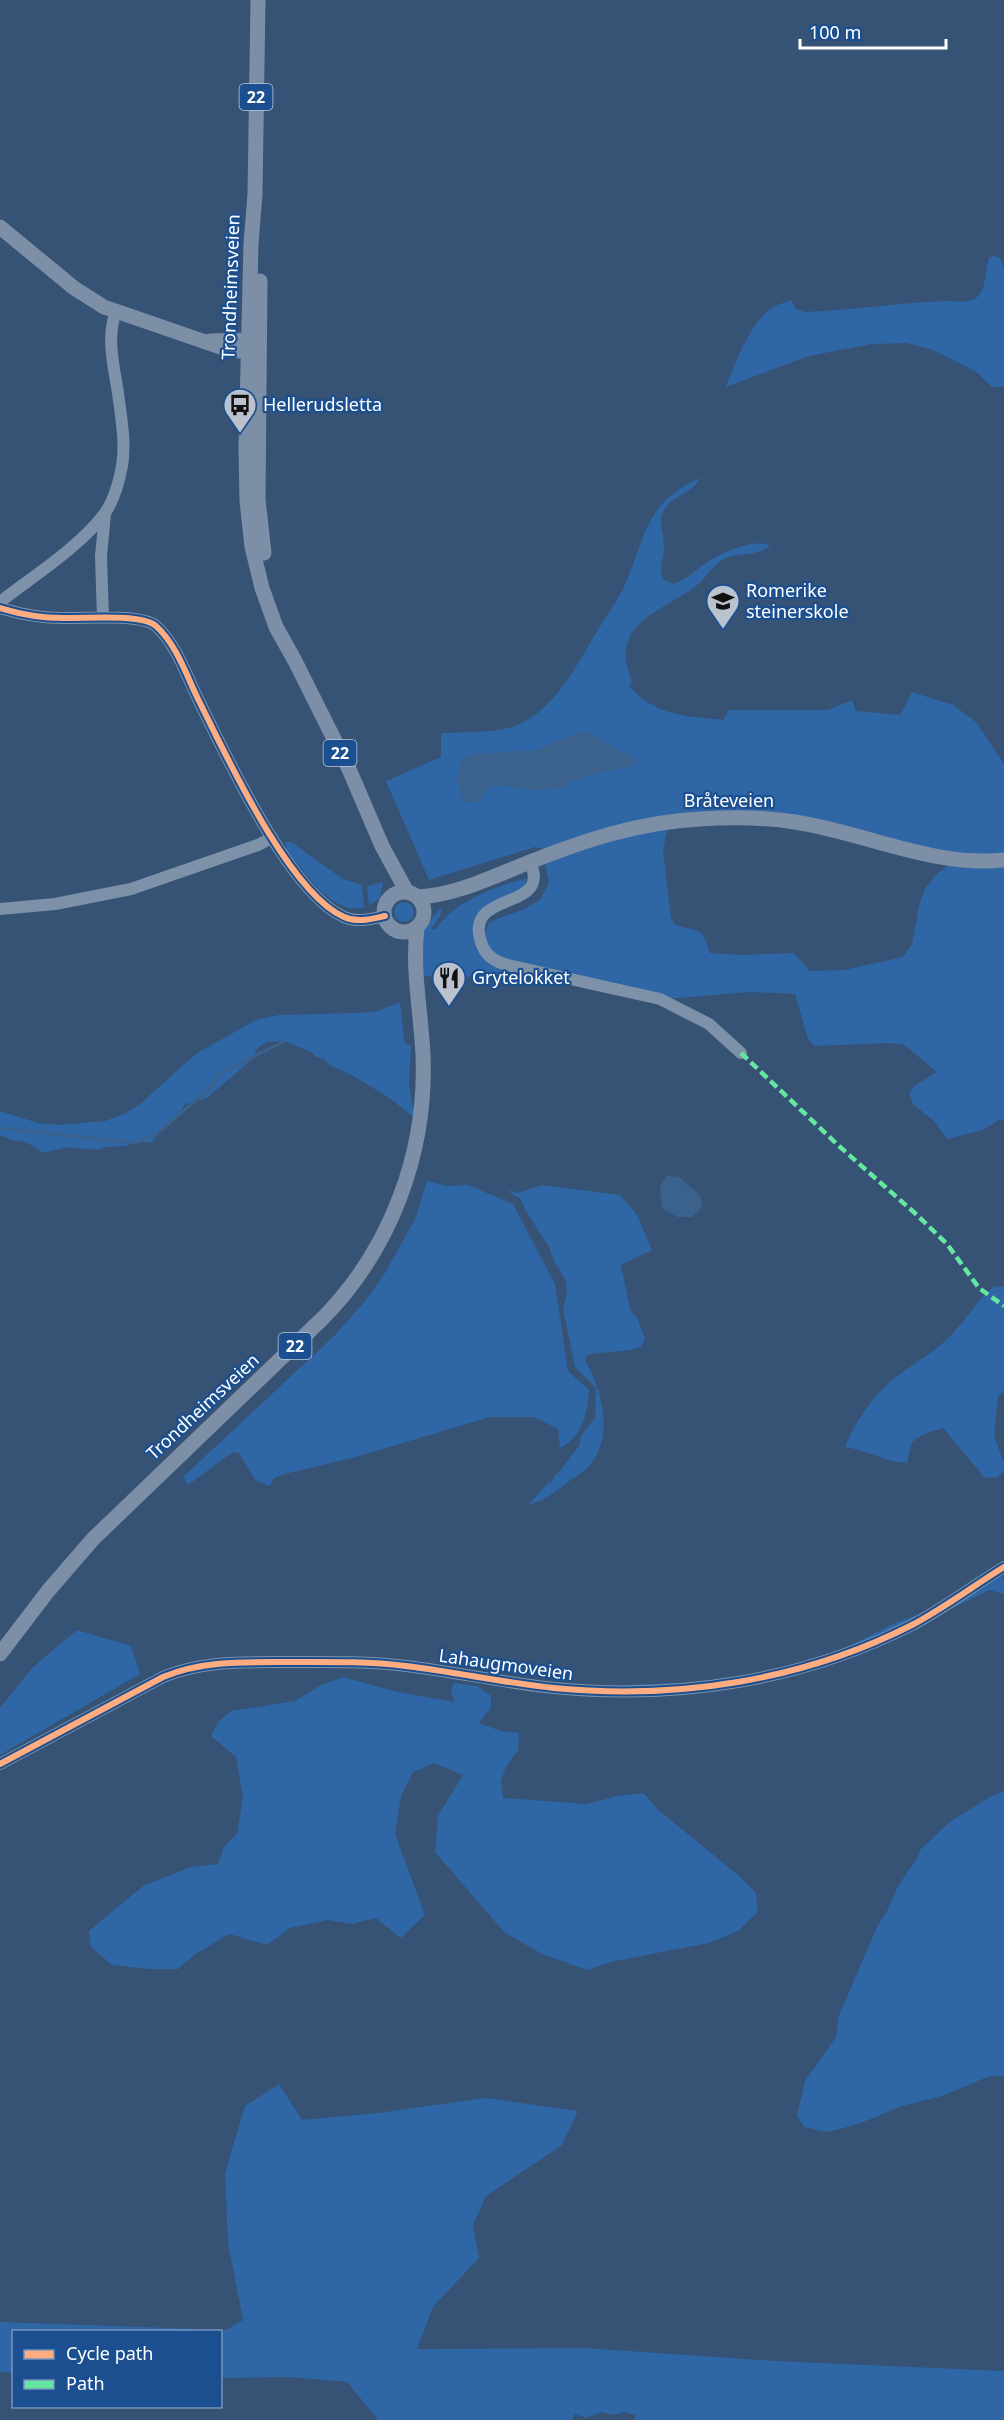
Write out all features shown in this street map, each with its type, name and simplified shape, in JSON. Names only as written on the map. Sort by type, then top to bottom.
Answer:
[{"type":"main road","name":"Trondheimsveien","points":[[258,0],[255,194],[260,253],[252,346],[246,470],[252,547],[271,615],[349,769],[382,846],[412,894]]},
{"type":"main road","points":[[0,227],[74,288],[116,312],[226,349],[252,346]]},
{"type":"main road","name":"Bråteveien","points":[[412,894],[461,889],[576,844],[624,830],[680,820],[729,818],[796,822],[912,852],[972,861],[1004,860]]},
{"type":"main road","name":"Trondheimsveien","points":[[382,846],[391,897]]},
{"type":"main road","name":"Bråteveien","points":[[421,921],[461,889]]},
{"type":"main road","points":[[391,897],[398,893],[412,894]]},
{"type":"main road","name":"22","points":[[412,894],[423,905],[421,921]]},
{"type":"main road","name":"22","points":[[391,897],[386,904],[385,916],[389,926],[398,931]]},
{"type":"main road","name":"Trondheimsveien","points":[[0,1661],[48,1591],[85,1547],[323,1318],[355,1282],[372,1256],[405,1183],[420,1122],[423,1062],[415,979],[421,921]]},
{"type":"main road","points":[[398,931],[410,931],[421,921]]},
{"type":"main road","name":"Trondheimsveien","points":[[398,931],[415,979]]},
{"type":"main road","name":"Trondheimsveien","points":[[0,1654],[14,1638]]},
{"type":"street","points":[[0,602],[81,538],[105,514],[113,498],[122,465],[122,424],[111,342],[112,324],[116,312]]},
{"type":"street","points":[[103,617],[101,556],[105,514]]},
{"type":"street","points":[[0,608],[42,617],[103,617],[148,621],[155,625],[167,640],[271,837],[309,888],[344,917],[359,920],[385,916]]},
{"type":"street","points":[[0,909],[55,904],[132,889],[258,845],[271,837]]},
{"type":"street","points":[[530,862],[534,876],[530,888],[495,905],[482,919],[480,938],[488,956],[499,963],[660,999],[709,1024],[741,1053]]},
{"type":"street","name":"Lahaugmoveien","points":[[0,1764],[163,1677],[180,1670],[218,1663],[380,1664],[529,1685],[598,1691],[670,1691],[739,1682],[810,1666],[866,1646],[924,1618],[1004,1567]]},
{"type":"shaded area","points":[[994,256],[1000,258],[1004,268],[1004,387],[992,387],[975,371],[933,350],[907,343],[872,344],[809,356],[726,387],[751,332],[765,313],[775,306],[791,300],[796,309],[805,312],[927,302],[970,301],[980,293],[989,258]]},
{"type":"shaded area","points":[[700,478],[690,489],[672,501],[663,512],[661,523],[664,552],[661,568],[664,580],[673,584],[678,582],[730,550],[757,543],[770,546],[760,551],[726,558],[696,586],[641,622],[632,633],[627,646],[626,661],[632,681],[629,686],[639,696],[672,713],[723,720],[729,710],[828,710],[852,700],[856,711],[900,715],[912,692],[953,705],[976,722],[1004,764],[1004,1120],[999,1120],[983,1130],[947,1139],[935,1122],[913,1104],[909,1094],[914,1086],[937,1072],[904,1045],[889,1043],[814,1046],[808,1039],[795,994],[749,992],[667,999],[520,971],[490,974],[488,977],[417,976],[413,928],[426,929],[430,920],[441,908],[441,915],[431,929],[436,929],[453,910],[476,896],[527,878],[523,888],[503,898],[476,932],[486,932],[489,922],[522,910],[540,900],[549,883],[542,849],[535,847],[429,880],[386,781],[441,757],[441,733],[482,732],[513,727],[535,715],[546,705],[557,694],[575,668],[623,589],[642,538],[657,511],[681,488]],"holes":[[[794,820],[954,862],[938,873],[925,888],[912,944],[903,957],[844,970],[810,971],[794,953],[742,955],[710,953],[704,938],[698,931],[675,925],[671,918],[663,851],[668,826]]]},
{"type":"shaded area","points":[[579,732],[589,733],[637,760],[636,763],[633,766],[578,779],[563,788],[530,790],[490,786],[479,802],[466,803],[460,793],[458,781],[462,758],[473,754],[536,750]]},
{"type":"shaded area","points":[[285,842],[291,842],[343,879],[362,885],[364,908],[340,905],[320,890],[287,852]]},
{"type":"shaded area","points":[[383,882],[380,898],[369,906],[367,886]]},
{"type":"shaded area","points":[[404,902],[411,905],[414,912],[411,919],[404,922],[397,919],[394,912],[397,905]]},
{"type":"shaded area","points":[[400,1002],[404,1039],[406,1045],[411,1045],[409,1085],[412,1104],[423,1120],[417,1120],[388,1097],[350,1074],[331,1066],[324,1059],[285,1041],[266,1042],[258,1048],[250,1061],[207,1098],[185,1104],[173,1122],[160,1129],[152,1143],[134,1141],[127,1146],[104,1147],[97,1150],[69,1147],[43,1153],[26,1142],[15,1141],[0,1135],[0,1111],[38,1123],[59,1125],[105,1121],[124,1114],[140,1104],[197,1053],[258,1019],[279,1015],[378,1011]]},
{"type":"shaded area","points":[[666,1176],[679,1177],[700,1195],[702,1207],[692,1217],[677,1217],[662,1208],[660,1187]]},
{"type":"shaded area","points":[[427,1181],[448,1186],[468,1185],[513,1204],[555,1284],[568,1371],[589,1390],[585,1416],[574,1438],[560,1448],[558,1429],[534,1417],[490,1417],[356,1457],[281,1475],[274,1478],[270,1486],[255,1480],[239,1453],[233,1452],[188,1485],[183,1477],[335,1335],[365,1301],[385,1273],[415,1219]]},
{"type":"shaded area","points":[[542,1185],[620,1195],[637,1215],[652,1250],[621,1265],[630,1309],[637,1318],[645,1339],[641,1347],[587,1355],[585,1360],[596,1385],[603,1412],[602,1440],[597,1453],[590,1465],[582,1472],[549,1496],[528,1505],[550,1481],[552,1483],[555,1475],[579,1446],[581,1436],[595,1418],[596,1388],[575,1367],[563,1308],[567,1293],[566,1281],[521,1199],[506,1190],[518,1193]]},
{"type":"shaded area","points":[[994,1286],[1004,1287],[1004,1391],[998,1396],[994,1436],[1004,1463],[1004,1471],[997,1477],[985,1478],[943,1428],[924,1434],[912,1442],[907,1463],[845,1447],[875,1397],[891,1381],[945,1341]]},
{"type":"shaded area","points":[[994,1572],[1004,1578],[1004,1594],[990,1590],[853,1653],[806,1669],[755,1681],[703,1688],[599,1692],[597,1686],[675,1683],[694,1686],[730,1682],[751,1679],[825,1658],[895,1623],[970,1592],[989,1579]]},
{"type":"shaded area","points":[[77,1630],[131,1646],[140,1674],[0,1755],[0,1708],[32,1668]]},
{"type":"shaded area","points":[[343,1677],[398,1692],[455,1702],[451,1693],[453,1683],[477,1686],[491,1696],[491,1707],[479,1723],[501,1731],[519,1733],[518,1750],[505,1769],[501,1781],[503,1798],[586,1804],[618,1796],[644,1793],[657,1809],[737,1874],[756,1893],[758,1912],[738,1931],[709,1943],[615,1961],[587,1970],[542,1954],[504,1932],[435,1852],[438,1816],[463,1775],[434,1763],[413,1772],[401,1796],[395,1834],[425,1915],[401,1938],[376,1918],[352,1924],[328,1920],[290,1928],[267,1945],[229,1934],[194,1955],[178,1969],[148,1969],[112,1965],[91,1947],[89,1931],[143,1886],[191,1867],[218,1864],[224,1847],[237,1833],[243,1798],[236,1757],[211,1736],[219,1721],[231,1711],[295,1701],[319,1686]]},
{"type":"shaded area","points":[[1004,1791],[1004,2076],[990,2076],[942,2096],[902,2106],[840,2129],[826,2132],[804,2127],[797,2116],[805,2081],[836,2037],[839,2015],[877,1927],[898,1886],[920,1850],[951,1821]]},
{"type":"shaded area","points":[[279,2084],[302,2120],[378,2113],[485,2098],[578,2111],[562,2145],[486,2196],[473,2225],[479,2258],[433,2307],[417,2349],[584,2348],[775,2361],[1004,2371],[1004,2420],[635,2420],[635,2415],[625,2412],[613,2415],[602,2412],[586,2418],[575,2414],[572,2420],[378,2420],[347,2382],[290,2377],[222,2378],[222,2330],[12,2330],[12,2373],[0,2372],[0,2322],[226,2330],[243,2320],[228,2243],[225,2173],[245,2106]]},
{"type":"waterway","points":[[0,1128],[135,1143],[156,1134],[212,1087],[218,1074],[283,1042]]},
{"type":"marked path","points":[[741,1053],[839,1146],[917,1215],[947,1244],[979,1288],[1004,1306]]},
{"type":"cycle path","points":[[0,608],[47,617],[138,619],[156,626],[176,652],[242,787],[281,852],[302,881],[323,903],[344,917],[359,920],[385,916]]},
{"type":"cycle path","points":[[0,1764],[163,1677],[207,1665],[268,1662],[375,1663],[425,1668],[536,1686],[600,1691],[646,1691],[738,1682],[783,1673],[870,1644],[912,1625],[1004,1567]]},
{"type":"place","name":"Hellerudsletta","points":[[240,434]]},
{"type":"place","name":"Romerike steinerskole","points":[[723,630]]},
{"type":"place","name":"Grytelokket","points":[[449,1007]]}]
